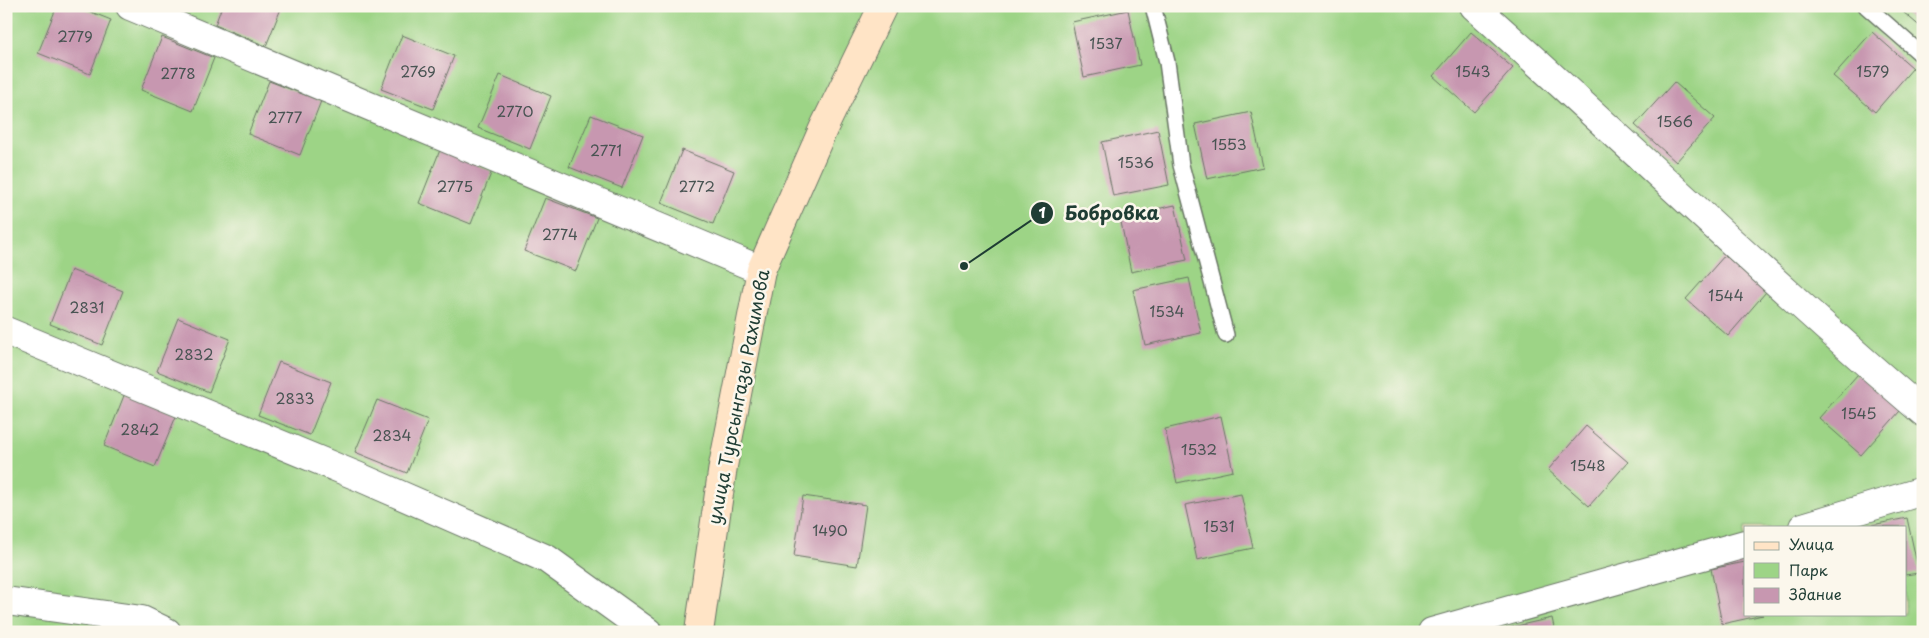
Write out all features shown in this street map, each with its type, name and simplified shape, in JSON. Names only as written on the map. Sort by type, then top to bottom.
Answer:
[{"type":"street","points":[[130,6],[761,270]]},
{"type":"street","name":"улица Турсынгазы Рахимова","points":[[699,632],[723,466],[761,270],[824,127],[883,6]]},
{"type":"street","points":[[1474,6],[1860,358],[1923,412]]},
{"type":"street","points":[[6,331],[348,472],[547,559],[648,632]]},
{"type":"street","points":[[1806,526],[1923,491]]},
{"type":"street","points":[[1432,632],[1744,544]]},
{"type":"street","points":[[6,601],[142,620],[168,632]]},
{"type":"lane","points":[[1153,6],[1167,62],[1181,165],[1226,335]]},
{"type":"lane","points":[[1866,6],[1923,56]]},
{"type":"green space","points":[[6,6],[1923,6],[1923,632],[6,632]]},
{"type":"building","points":[[57,6],[76,6],[111,20],[90,74],[38,53]]},
{"type":"building","points":[[222,6],[282,6],[266,46],[215,25]]},
{"type":"building","points":[[1896,6],[1923,6],[1923,29]]},
{"type":"building","points":[[1128,10],[1140,65],[1084,77],[1072,22]]},
{"type":"building","points":[[1471,32],[1513,68],[1474,112],[1433,76]]},
{"type":"building","points":[[1872,32],[1913,68],[1875,112],[1833,76]]},
{"type":"building","points":[[402,35],[454,56],[433,109],[381,89]]},
{"type":"building","points":[[162,37],[214,58],[193,111],[141,90]]},
{"type":"building","points":[[500,75],[551,96],[530,149],[478,128]]},
{"type":"building","points":[[269,81],[321,101],[300,155],[248,134]]},
{"type":"building","points":[[1674,82],[1715,118],[1676,162],[1635,125]]},
{"type":"building","points":[[1251,112],[1263,167],[1207,179],[1195,124]]},
{"type":"building","points":[[591,115],[643,135],[622,188],[569,167]]},
{"type":"building","points":[[1158,130],[1169,185],[1113,196],[1102,142]]},
{"type":"building","points":[[440,150],[492,171],[471,224],[419,203]]},
{"type":"building","points":[[682,150],[734,171],[713,224],[661,203]]},
{"type":"building","points":[[545,198],[597,218],[576,271],[524,251]]},
{"type":"building","points":[[1175,205],[1187,260],[1131,272],[1120,217]]},
{"type":"building","points":[[1725,255],[1766,292],[1728,336],[1686,299]]},
{"type":"building","points":[[71,270],[123,291],[102,345],[50,324]]},
{"type":"building","points":[[1189,278],[1201,333],[1145,345],[1133,290]]},
{"type":"building","points":[[178,318],[230,339],[209,392],[157,371]]},
{"type":"building","points":[[279,362],[331,382],[310,435],[258,415]]},
{"type":"building","points":[[1858,374],[1900,411],[1861,455],[1819,418]]},
{"type":"building","points":[[125,393],[177,414],[155,467],[104,446]]},
{"type":"building","points":[[377,400],[428,420],[407,473],[355,452]]},
{"type":"building","points":[[1221,416],[1233,471],[1177,483],[1165,429]]},
{"type":"building","points":[[1586,426],[1628,462],[1589,506],[1548,470]]},
{"type":"building","points":[[1241,494],[1253,548],[1197,560],[1185,505]]},
{"type":"building","points":[[803,496],[866,505],[857,566],[794,556]]},
{"type":"building","points":[[1907,518],[1919,573],[1906,575],[1906,526],[1867,526]]},
{"type":"building","points":[[1744,562],[1744,616],[1758,616],[1722,624],[1711,569]]},
{"type":"building","points":[[1552,618],[1555,632],[1494,632],[1494,631]]},
{"type":"place","name":"Бобровка","points":[[964,266]]}]
